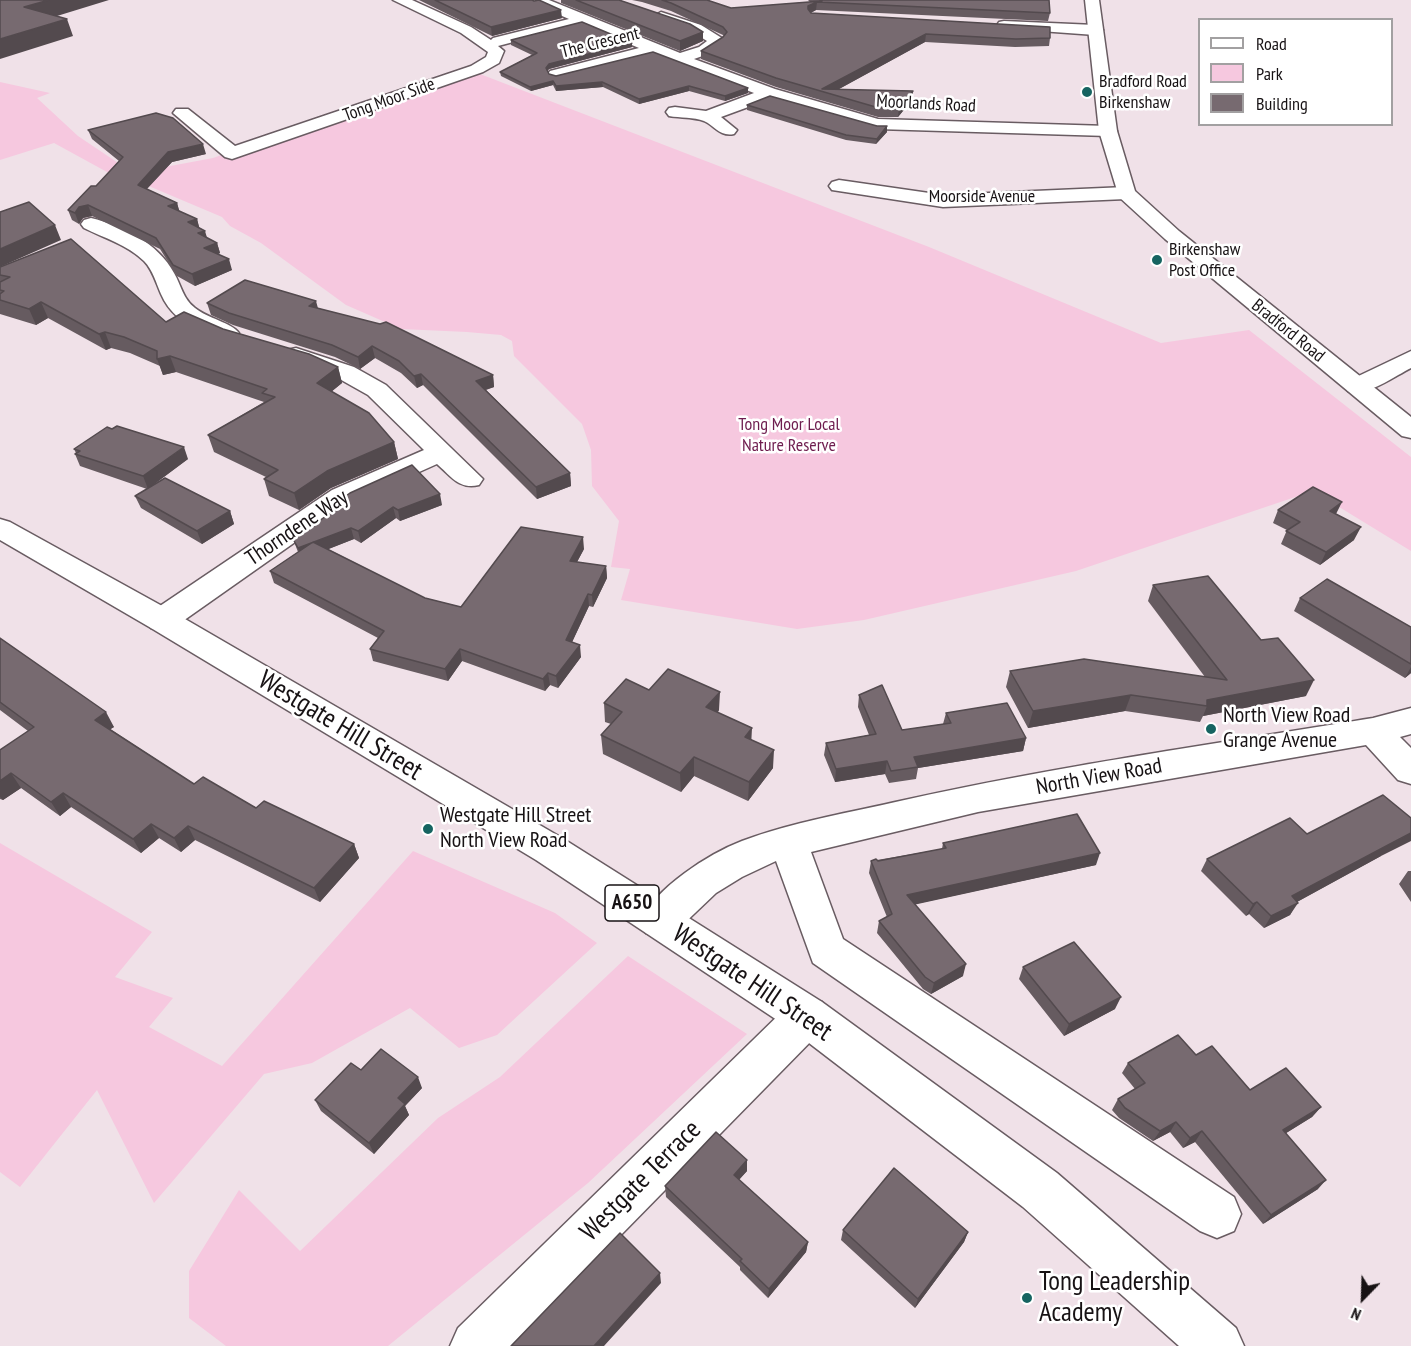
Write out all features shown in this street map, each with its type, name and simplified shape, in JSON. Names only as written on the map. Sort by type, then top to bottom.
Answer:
[{"type":"main road","name":"Tong Moor Side","points":[[182,112],[232,153],[477,69],[493,60],[496,51],[466,30],[400,0]]},
{"type":"main road","points":[[1092,0],[1108,131],[1126,193]]},
{"type":"main road","name":"Moorlands Road","points":[[543,1],[581,20],[769,93],[877,124],[1108,131]]},
{"type":"main road","points":[[642,10],[696,28],[717,40],[705,50],[679,59]]},
{"type":"main road","points":[[498,41],[581,20]]},
{"type":"main road","points":[[989,24],[1095,30]]},
{"type":"main road","name":"The Crescent","points":[[556,74],[654,49]]},
{"type":"main road","points":[[675,112],[708,116],[769,93]]},
{"type":"main road","points":[[708,116],[728,130]]},
{"type":"main road","name":"Moorside Avenue","points":[[839,186],[943,201],[1126,193]]},
{"type":"main road","name":"Bradford Road","points":[[1126,193],[1172,236],[1411,430]]},
{"type":"main road","points":[[94,231],[151,256],[160,268],[176,302],[194,318],[215,329],[325,364],[364,382],[392,404],[469,479]]},
{"type":"main road","points":[[1357,386],[1411,358]]},
{"type":"main road","name":"Thorndene Way","points":[[162,620],[342,496],[441,452]]},
{"type":"main road","name":"Westgate Hill Street","points":[[0,528],[162,620],[549,849],[807,1016],[1040,1190],[1218,1346]]},
{"type":"main road","name":"North View Road","points":[[660,921],[702,882],[753,853],[788,842],[978,798],[1373,730],[1411,721]]},
{"type":"main road","points":[[1373,730],[1411,770]]},
{"type":"main road","points":[[788,842],[827,950],[1217,1214]]},
{"type":"main road","name":"Westgate Terrace","points":[[476,1346],[807,1016]]},
{"type":"green space","name":"Tong Moor Local Nature Reserve","points":[[480,74],[929,247],[1161,343],[1249,330],[1411,457],[1411,551],[1313,491],[1076,571],[864,620],[797,629],[621,600],[630,569],[611,567],[619,521],[592,486],[591,450],[582,424],[514,356],[512,341],[501,335],[401,329],[346,305],[261,243],[230,226],[222,217],[125,176],[118,178],[54,143],[0,160],[0,82],[50,93],[37,98],[78,136],[133,173],[213,158],[430,81],[442,86]]},
{"type":"green space","points":[[0,843],[152,932],[115,977],[173,998],[149,1027],[222,1066],[413,851],[555,913],[597,943],[497,1035],[459,1048],[410,1008],[312,1063],[264,1074],[154,1203],[97,1090],[20,1187],[0,1172]]},
{"type":"green space","points":[[628,956],[747,1034],[588,1183],[388,1346],[226,1346],[189,1318],[189,1271],[239,1190],[300,1251],[438,1118],[500,1077]]},
{"type":"building","points":[[0,0],[49,0],[24,7],[67,19],[0,39]]},
{"type":"building","points":[[435,0],[539,0],[561,10],[491,27]]},
{"type":"building","points":[[576,0],[619,0],[690,24],[703,32],[680,41]]},
{"type":"building","points":[[662,0],[707,0],[731,8],[822,1],[820,0],[1049,0],[1050,13],[817,2],[808,6],[808,9],[811,13],[1050,27],[1050,38],[1016,39],[926,34],[822,89],[913,91],[899,108],[879,108],[776,78],[701,51],[727,32],[723,27]]},
{"type":"building","points":[[582,22],[632,43],[549,64],[546,68],[549,74],[556,76],[653,52],[748,88],[725,96],[689,86],[639,99],[602,82],[556,86],[553,81],[530,87],[500,72],[537,53],[511,40]]},
{"type":"building","points":[[770,96],[877,126],[887,126],[877,139],[846,135],[747,105]]},
{"type":"building","points":[[156,113],[173,118],[203,144],[168,152],[138,185],[177,203],[168,206],[197,219],[188,222],[205,231],[198,233],[217,243],[204,248],[229,259],[192,274],[173,265],[156,238],[88,205],[79,207],[75,213],[68,210],[91,186],[96,186],[123,157],[88,130]]},
{"type":"building","points":[[29,202],[55,225],[0,249],[0,212]]},
{"type":"building","points":[[71,239],[166,322],[184,312],[223,329],[309,354],[338,367],[317,383],[369,413],[394,442],[327,471],[294,493],[264,479],[278,470],[208,435],[275,397],[262,393],[267,389],[170,356],[157,359],[157,351],[124,337],[105,332],[99,334],[41,302],[29,309],[0,300],[0,294],[4,291],[0,290],[0,282],[10,277],[0,275],[0,267]]},
{"type":"building","points":[[245,280],[316,301],[309,306],[380,324],[386,322],[493,375],[476,381],[570,473],[536,487],[421,374],[414,376],[399,361],[372,346],[358,357],[332,345],[229,313],[207,303]]},
{"type":"building","points":[[117,426],[184,447],[143,476],[75,454],[80,451],[74,449],[107,427],[112,429]]},
{"type":"building","points":[[412,465],[440,494],[398,510],[393,507],[358,531],[351,528],[298,548],[293,539],[329,514],[323,512],[350,493]]},
{"type":"building","points":[[165,478],[230,511],[197,531],[135,496]]},
{"type":"building","points":[[1313,487],[1342,502],[1330,511],[1361,527],[1326,552],[1286,531],[1300,522],[1278,510]]},
{"type":"building","points":[[521,527],[583,537],[570,561],[606,566],[592,595],[588,594],[566,640],[580,645],[556,676],[548,673],[543,679],[460,649],[445,669],[370,649],[384,631],[270,571],[313,542],[425,598],[461,607]]},
{"type":"building","points":[[1208,576],[1261,640],[1278,638],[1314,680],[1207,700],[1207,706],[1131,695],[1033,711],[1010,671],[1084,659],[1227,680],[1153,585]]},
{"type":"building","points":[[1327,579],[1411,627],[1411,664],[1300,598]]},
{"type":"building","points":[[0,638],[106,712],[95,720],[194,784],[203,777],[256,808],[264,801],[354,844],[314,888],[188,826],[174,838],[151,824],[133,839],[63,793],[51,802],[11,773],[0,781],[0,750],[34,727],[0,702]]},
{"type":"building","points":[[668,669],[720,692],[706,707],[752,728],[745,737],[774,750],[749,782],[694,757],[680,773],[601,735],[622,712],[604,703],[626,679],[649,690]]},
{"type":"building","points":[[882,685],[902,730],[951,723],[946,713],[1007,703],[1026,738],[914,757],[918,767],[891,771],[887,761],[836,769],[826,743],[876,734],[859,695]]},
{"type":"building","points":[[1383,795],[1411,818],[1411,833],[1292,896],[1298,903],[1271,916],[1257,902],[1253,904],[1207,859],[1290,818],[1307,834]]},
{"type":"building","points":[[1077,814],[1100,853],[907,895],[966,964],[934,983],[925,977],[879,921],[892,914],[871,861],[946,848],[943,843]]},
{"type":"building","points":[[1074,942],[1121,997],[1069,1024],[1023,967]]},
{"type":"building","points":[[1178,1035],[1196,1055],[1212,1046],[1250,1090],[1286,1068],[1321,1107],[1283,1130],[1326,1180],[1271,1215],[1202,1131],[1190,1138],[1176,1122],[1160,1131],[1125,1108],[1118,1099],[1145,1083],[1128,1063]]},
{"type":"building","points":[[381,1049],[418,1077],[398,1098],[405,1104],[369,1143],[315,1100],[351,1063],[361,1070]]},
{"type":"building","points":[[716,1132],[747,1160],[734,1175],[808,1242],[769,1289],[740,1261],[742,1259],[665,1186]]},
{"type":"building","points":[[894,1168],[968,1232],[918,1299],[843,1230]]},
{"type":"building","points":[[620,1233],[660,1273],[594,1346],[511,1346]]},
{"type":"place","name":"Bradford Road Birkenshaw","points":[[1087,92]]},
{"type":"place","name":"Birkenshaw Post Office","points":[[1157,260]]},
{"type":"place","name":"North View Road Grange Avenue","points":[[1211,729]]},
{"type":"place","name":"Westgate Hill Street North View Road","points":[[428,829]]},
{"type":"place","name":"Tong Leadership Academy","points":[[1027,1298]]}]
